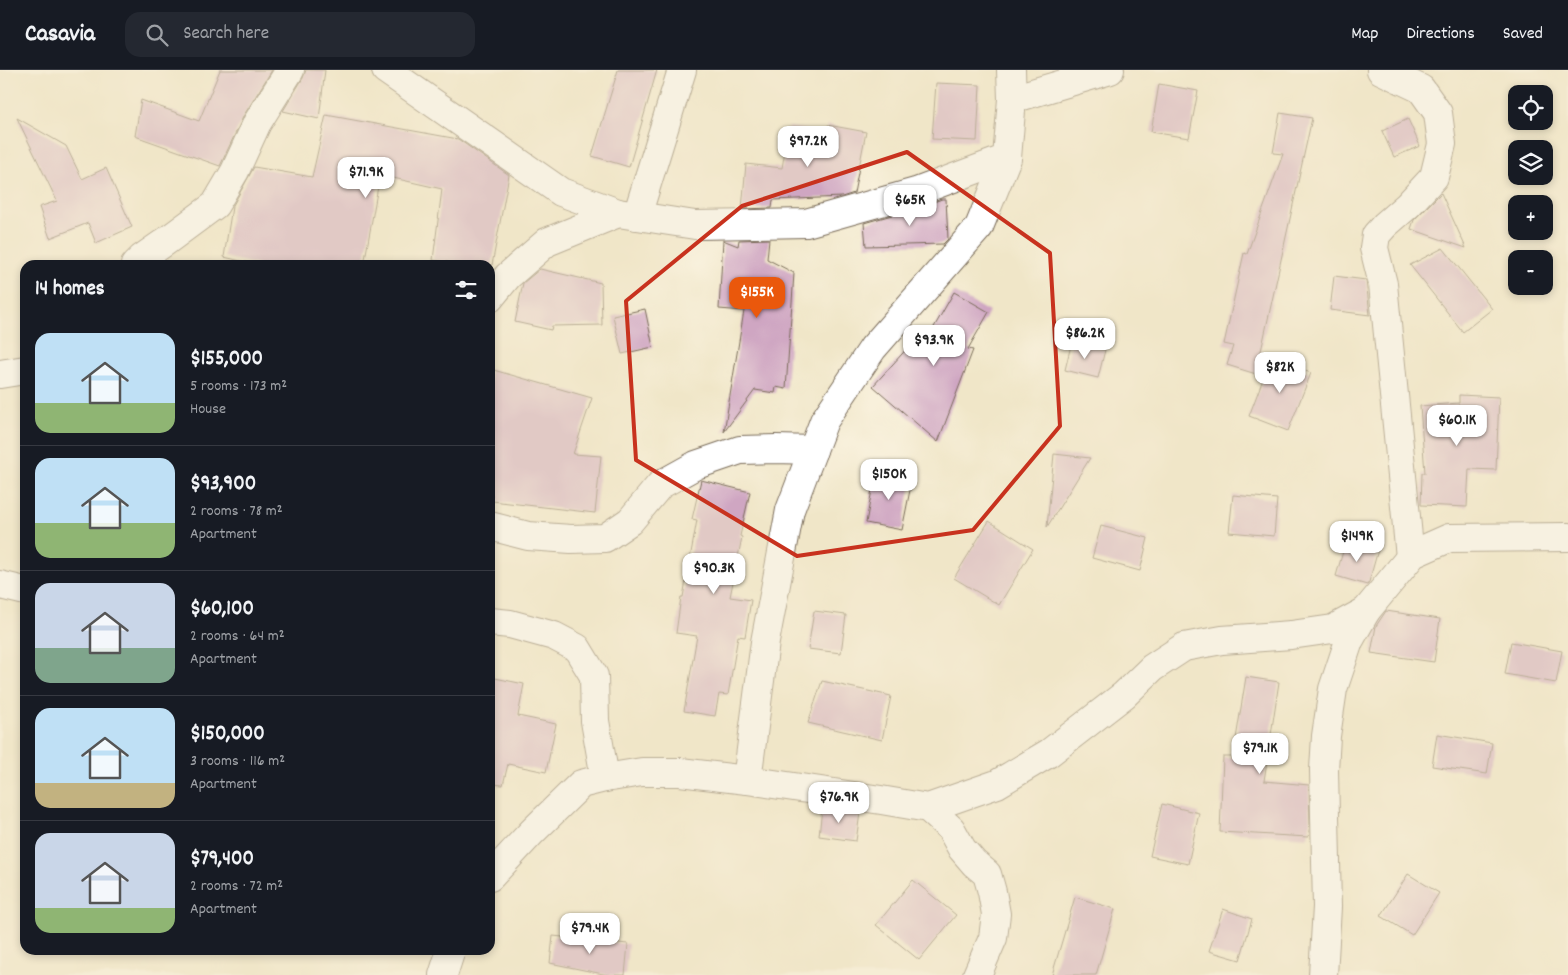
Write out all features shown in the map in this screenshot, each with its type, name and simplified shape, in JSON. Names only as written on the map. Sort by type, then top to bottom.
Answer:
[{"type":"street","points":[[140,260],[215,204],[235,171],[257,123],[290,70]]},
{"type":"street","points":[[386,70],[561,192],[627,214],[696,225],[806,223],[916,192],[1007,158]]},
{"type":"street","points":[[495,292],[508,276],[547,242],[627,214],[682,70]]},
{"type":"street","points":[[747,780],[765,642],[790,510],[824,421],[873,348],[979,227],[1007,158],[1012,99],[1011,70]]},
{"type":"street","points":[[1012,99],[1110,70]]},
{"type":"street","points":[[1381,70],[1421,90],[1438,113],[1442,144],[1434,176],[1408,205],[1376,235],[1374,248],[1383,284],[1410,557]]},
{"type":"street","points":[[0,374],[20,371]]},
{"type":"street","points":[[495,527],[528,536],[571,539],[605,538],[630,521],[660,485],[696,465],[740,450],[813,450]]},
{"type":"street","points":[[1323,975],[1327,907],[1324,770],[1326,736],[1333,689],[1349,641],[1366,611],[1413,554],[1449,538],[1568,537]]},
{"type":"street","points":[[0,585],[20,590]]},
{"type":"street","points":[[495,872],[532,832],[582,784],[642,772],[680,772],[747,780],[928,808],[996,784],[1049,752],[1124,695],[1152,668],[1184,646],[1222,640],[1291,635],[1333,628],[1366,611]]},
{"type":"street","points":[[495,622],[510,624],[554,636],[577,648],[594,676],[595,721],[605,778]]},
{"type":"street","points":[[928,808],[951,829],[962,848],[974,863],[987,874],[996,914],[993,938],[977,975]]},
{"type":"street","points":[[443,975],[449,955]]},
{"type":"highlighted area","points":[[907,152],[1050,253],[1060,426],[973,530],[797,556],[636,460],[626,301],[742,206]]},
{"type":"building","points":[[220,70],[272,70],[244,115],[220,166],[135,136],[141,100],[199,121]]},
{"type":"building","points":[[306,70],[325,70],[319,119],[283,111]]},
{"type":"building","points":[[618,70],[657,70],[629,167],[592,156]]},
{"type":"building","points":[[936,83],[980,85],[977,141],[932,139]]},
{"type":"building","points":[[1159,84],[1198,91],[1189,138],[1151,132]]},
{"type":"building","points":[[1280,113],[1312,118],[1256,374],[1227,365],[1233,346],[1224,344],[1244,253],[1247,254],[1283,154],[1273,153]]},
{"type":"building","points":[[326,115],[458,139],[509,175],[493,260],[433,260],[442,189],[380,175],[365,260],[237,260],[224,257],[232,207],[254,167],[312,177]]},
{"type":"building","points":[[17,118],[66,146],[82,179],[106,168],[132,227],[96,243],[88,223],[50,238],[39,207],[57,201]]},
{"type":"building","points":[[1408,119],[1420,146],[1394,157],[1382,131]]},
{"type":"building","points":[[828,125],[866,132],[854,193],[842,197],[773,200],[772,208],[742,209],[746,164],[782,168],[789,127],[826,133]]},
{"type":"building","points":[[1441,193],[1466,248],[1411,229],[1414,220]]},
{"type":"building","points":[[946,199],[948,239],[943,244],[866,246],[864,223]]},
{"type":"building","points":[[769,239],[767,259],[794,273],[786,389],[776,387],[775,393],[755,390],[724,432],[744,311],[719,309],[723,240],[738,246],[739,240]]},
{"type":"building","points":[[1443,248],[1492,309],[1463,332],[1410,265]]},
{"type":"building","points":[[540,269],[601,283],[602,325],[552,326],[551,330],[515,322],[523,283]]},
{"type":"building","points":[[1334,276],[1366,280],[1370,315],[1330,310]]},
{"type":"building","points":[[954,292],[989,312],[968,349],[973,350],[938,442],[873,386],[921,333],[929,336]]},
{"type":"building","points":[[645,309],[653,347],[622,354],[613,316]]},
{"type":"building","points":[[1072,341],[1105,350],[1098,378],[1065,370]]},
{"type":"building","points":[[1271,358],[1311,373],[1288,431],[1249,416]]},
{"type":"building","points":[[495,370],[592,398],[573,454],[601,456],[595,513],[495,501]]},
{"type":"building","points":[[1459,395],[1499,397],[1496,470],[1469,469],[1467,507],[1421,505],[1422,473],[1425,473],[1420,406],[1459,403]]},
{"type":"building","points":[[1054,454],[1090,458],[1047,527]]},
{"type":"building","points":[[875,473],[912,480],[902,530],[866,523]]},
{"type":"building","points":[[701,480],[750,492],[740,536],[742,537],[730,597],[751,600],[745,637],[738,636],[728,695],[719,694],[715,716],[684,711],[697,636],[676,633],[681,597],[683,597],[697,520],[692,519]]},
{"type":"building","points":[[1233,495],[1277,499],[1274,536],[1229,532]]},
{"type":"building","points":[[989,521],[1033,549],[999,605],[954,578]]},
{"type":"building","points":[[1101,526],[1148,538],[1140,571],[1092,558]]},
{"type":"building","points":[[1346,541],[1378,550],[1367,585],[1336,576]]},
{"type":"building","points":[[814,611],[846,615],[841,653],[808,649]]},
{"type":"building","points":[[1386,611],[1440,619],[1434,662],[1371,653],[1376,626]]},
{"type":"building","points":[[1511,642],[1562,651],[1556,683],[1505,674]]},
{"type":"building","points":[[1246,677],[1279,682],[1264,781],[1309,785],[1310,825],[1308,837],[1220,832],[1223,757],[1233,757]]},
{"type":"building","points":[[495,678],[524,684],[518,716],[556,724],[546,772],[508,764],[503,785],[495,784]]},
{"type":"building","points":[[822,681],[891,696],[882,740],[808,723]]},
{"type":"building","points":[[1437,734],[1492,743],[1487,774],[1432,766]]},
{"type":"building","points":[[1162,804],[1199,813],[1188,864],[1150,856]]},
{"type":"building","points":[[822,808],[860,813],[856,841],[819,836]]},
{"type":"building","points":[[1408,874],[1439,893],[1412,935],[1381,916]]},
{"type":"building","points":[[913,880],[956,915],[919,960],[876,925]]},
{"type":"building","points":[[1075,897],[1115,909],[1096,975],[1052,975]]},
{"type":"building","points":[[1223,909],[1252,919],[1240,960],[1209,951]]},
{"type":"building","points":[[553,936],[628,944],[625,975],[608,975],[550,963]]}]
